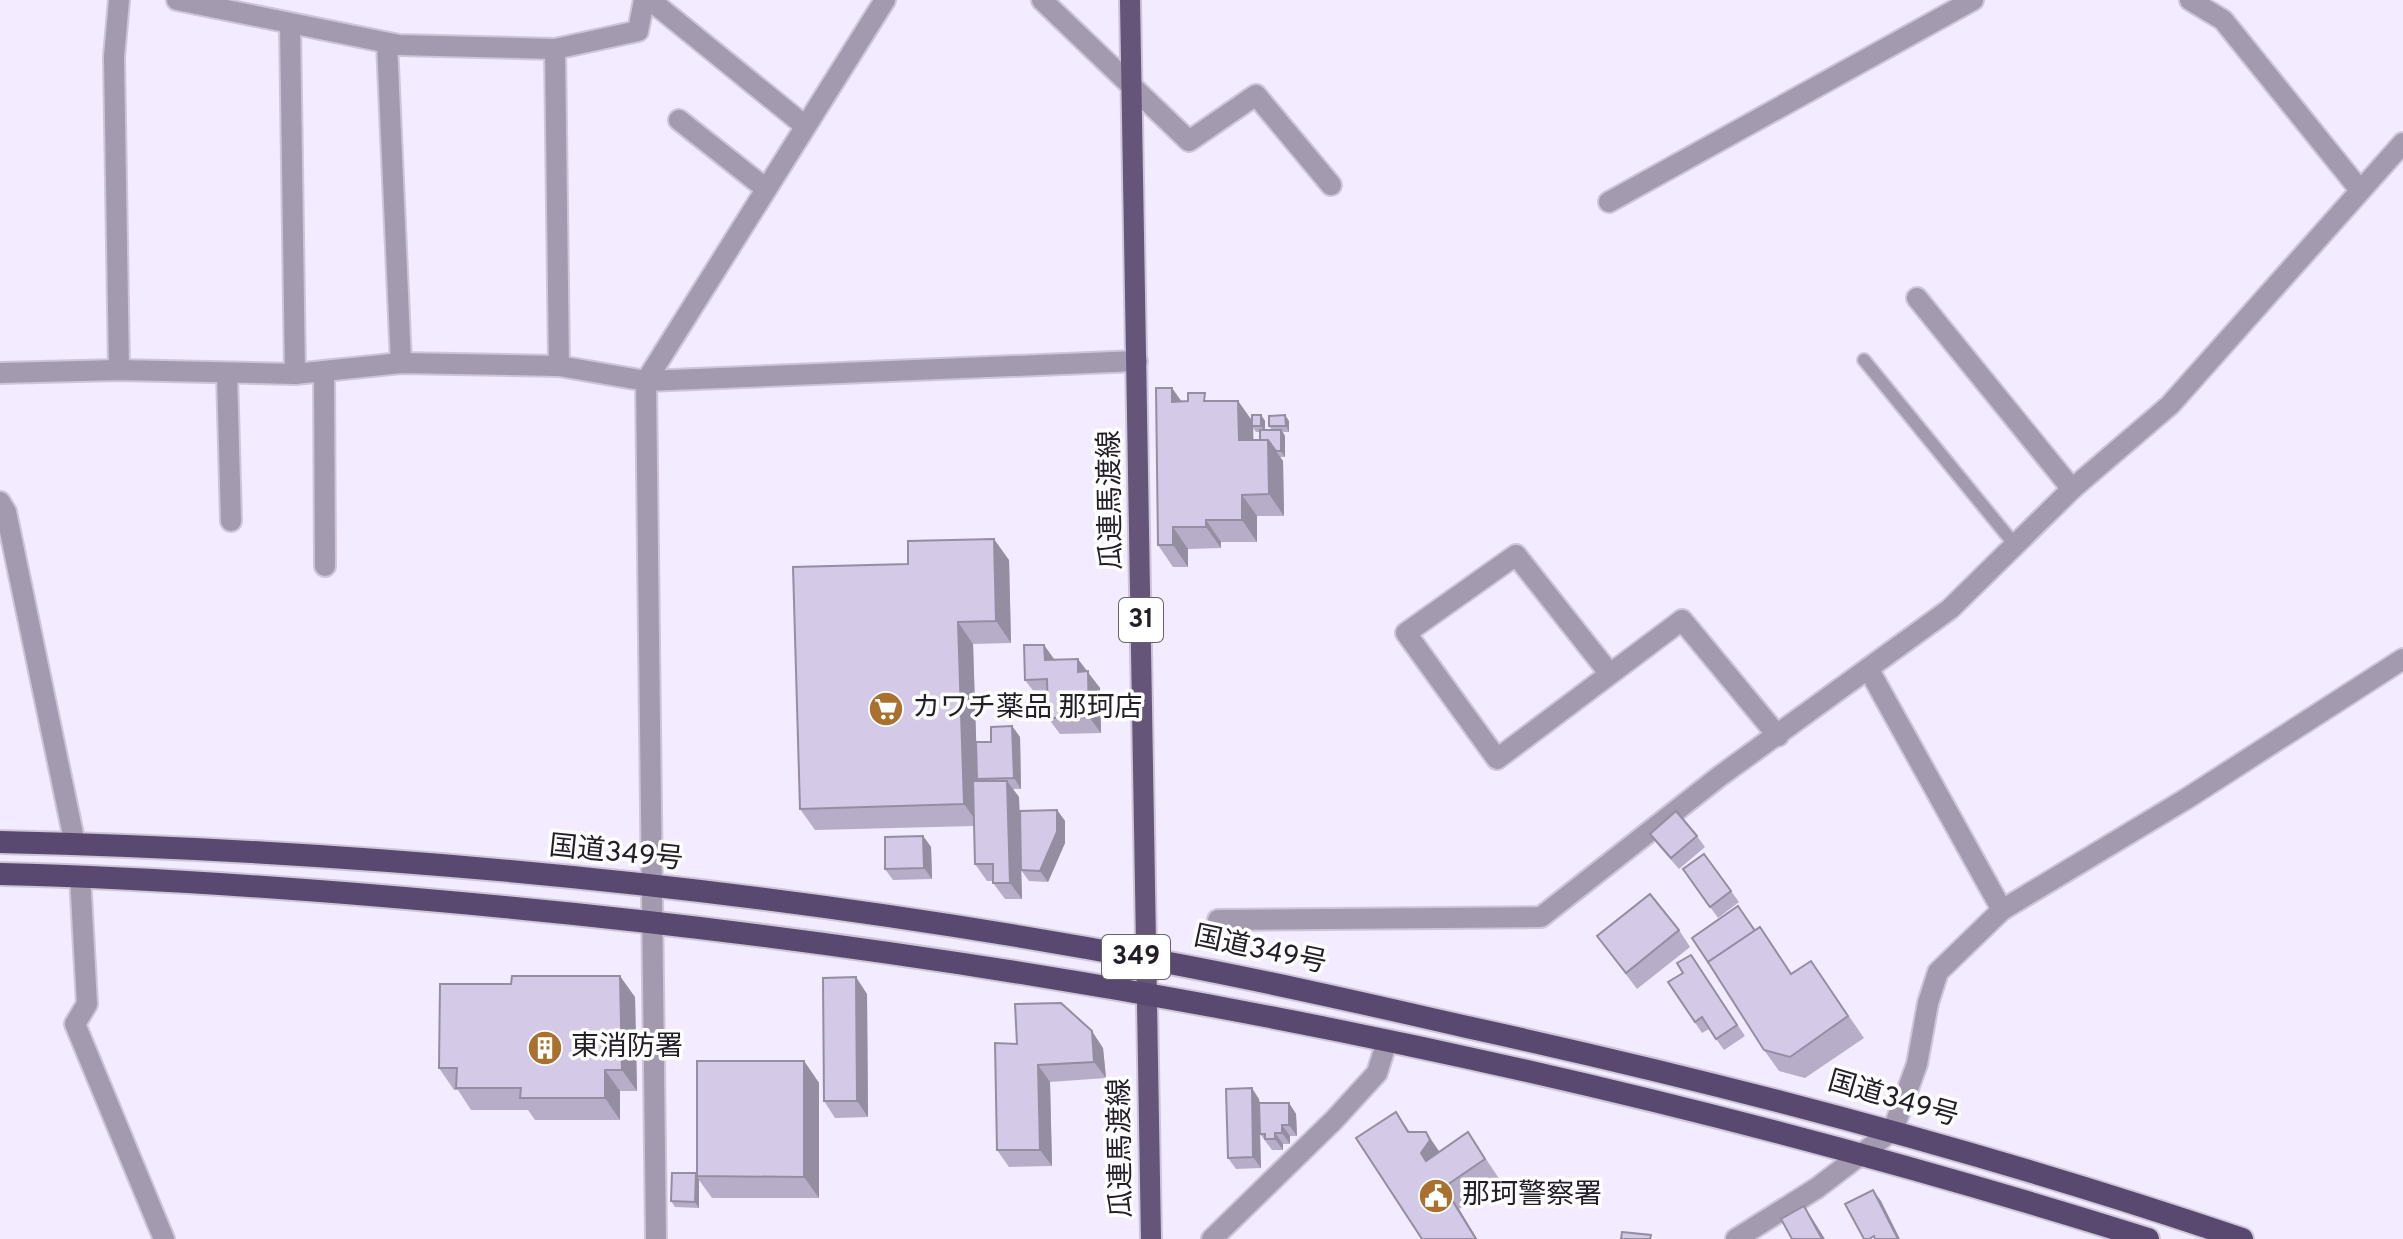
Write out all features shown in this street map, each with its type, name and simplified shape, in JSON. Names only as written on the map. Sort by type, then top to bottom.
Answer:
[{"type":"highway","name":"国道349号","points":[[0,842],[292,855],[652,887],[815,907],[1146,959],[1679,1074],[1893,1130],[2242,1239]]},
{"type":"highway","name":"349","points":[[0,874],[293,887],[652,920],[808,941],[1148,995],[1387,1041],[1857,1154],[2148,1239]]},
{"type":"main road","name":"瓜連馬渡線","points":[[1130,0],[1151,1239]]},
{"type":"street","points":[[119,0],[114,57],[119,370]]},
{"type":"street","points":[[177,0],[387,43],[555,49],[638,31],[644,0]]},
{"type":"street","points":[[650,0],[804,125]]},
{"type":"street","points":[[656,1239],[646,381],[885,0]]},
{"type":"street","points":[[1042,0],[1132,83],[1189,141],[1256,95],[1331,185]]},
{"type":"street","points":[[1609,202],[1973,0]]},
{"type":"street","points":[[2190,0],[2223,20],[2360,190]]},
{"type":"street","points":[[290,24],[295,374]]},
{"type":"street","points":[[387,43],[401,363]]},
{"type":"street","points":[[555,49],[559,366]]},
{"type":"street","points":[[679,120],[765,188]]},
{"type":"street","points":[[1218,920],[1541,917],[1671,813],[1950,609],[2072,489],[2170,405],[2403,143]]},
{"type":"street","points":[[1917,298],[2072,489]]},
{"type":"street","points":[[0,373],[119,370],[295,374],[401,363],[559,366],[646,381],[1137,361]]},
{"type":"street","points":[[324,371],[325,566]]},
{"type":"street","points":[[227,373],[231,521]]},
{"type":"street","points":[[2,509],[75,844]]},
{"type":"street","points":[[1610,674],[1516,555],[1406,633],[1497,759],[1682,620],[1778,736]]},
{"type":"street","points":[[1736,1239],[1817,1188],[1857,1154],[1893,1130],[1917,1064],[1928,1003],[1938,972],[2002,910],[2186,799],[2403,659]]},
{"type":"street","points":[[1869,670],[2002,910]]},
{"type":"street","points":[[80,876],[87,1004],[75,1024],[164,1239]]},
{"type":"street","points":[[1212,1239],[1334,1120],[1377,1073],[1387,1041]]},
{"type":"lane","points":[[1864,360],[2015,545]]},
{"type":"building","points":[[1156,388],[1172,388],[1172,402],[1188,401],[1188,393],[1205,393],[1204,401],[1238,401],[1239,440],[1268,440],[1269,494],[1242,495],[1242,520],[1206,520],[1206,527],[1173,527],[1173,545],[1158,545]]},
{"type":"building","points":[[1252,415],[1261,415],[1261,426],[1252,426]]},
{"type":"building","points":[[1285,415],[1286,426],[1269,426],[1269,416]]},
{"type":"building","points":[[1260,430],[1281,430],[1281,451],[1276,451],[1268,440],[1260,440]]},
{"type":"building","points":[[994,539],[996,621],[958,622],[964,804],[800,809],[793,567],[908,564],[908,541]]},
{"type":"building","points":[[1024,645],[1044,645],[1045,660],[1078,659],[1078,672],[1088,671],[1089,717],[1048,718],[1047,679],[1025,680]]},
{"type":"building","points":[[1012,726],[1014,778],[977,779],[976,742],[991,742],[991,727]]},
{"type":"building","points":[[973,781],[1007,781],[1010,883],[993,883],[993,864],[975,864]]},
{"type":"building","points":[[1057,810],[1057,832],[1040,871],[1021,870],[1020,811]]},
{"type":"building","points":[[1676,811],[1697,836],[1671,858],[1650,834]]},
{"type":"building","points":[[923,836],[924,868],[885,869],[885,837]]},
{"type":"building","points":[[1704,854],[1731,891],[1710,907],[1683,869]]},
{"type":"building","points":[[1650,894],[1679,930],[1626,973],[1597,936]]},
{"type":"building","points":[[1738,906],[1755,931],[1708,962],[1692,938]]},
{"type":"building","points":[[1760,927],[1791,974],[1811,961],[1848,1016],[1790,1057],[1764,1050],[1708,962]]},
{"type":"building","points":[[1691,955],[1737,1025],[1716,1039],[1702,1017],[1695,1022],[1668,982],[1683,973],[1677,963]]},
{"type":"building","name":"東消防署","points":[[512,976],[620,976],[622,1070],[605,1070],[605,1098],[520,1098],[521,1088],[456,1088],[457,1068],[439,1068],[440,984],[511,984]]},
{"type":"building","points":[[856,977],[857,1101],[824,1101],[823,978]]},
{"type":"building","points":[[1061,1003],[1092,1031],[1094,1062],[1038,1065],[1040,1150],[997,1150],[995,1043],[1017,1044],[1015,1004]]},
{"type":"building","points":[[697,1061],[804,1061],[804,1177],[697,1176]]},
{"type":"building","points":[[1252,1088],[1253,1157],[1228,1158],[1226,1089]]},
{"type":"building","points":[[1259,1103],[1289,1103],[1289,1125],[1282,1125],[1282,1133],[1275,1133],[1275,1139],[1265,1139],[1265,1134],[1260,1134]]},
{"type":"building","name":"那珂警察署","points":[[1396,1112],[1408,1132],[1426,1132],[1430,1140],[1421,1153],[1426,1161],[1468,1132],[1485,1159],[1444,1187],[1476,1239],[1422,1239],[1356,1138]]},
{"type":"building","points":[[672,1173],[696,1173],[695,1202],[671,1201]]},
{"type":"building","points":[[1873,1190],[1898,1239],[1875,1239],[1874,1236],[1864,1239],[1845,1204]]},
{"type":"building","points":[[1804,1206],[1822,1239],[1792,1239],[1781,1219]]},
{"type":"building","points":[[1622,1232],[1651,1235],[1650,1239],[1621,1239]]},
{"type":"place","name":"カワチ薬品 那珂店","points":[[886,709]]},
{"type":"place","name":"東消防署","points":[[545,1048]]},
{"type":"place","name":"那珂警察署","points":[[1436,1196]]}]
